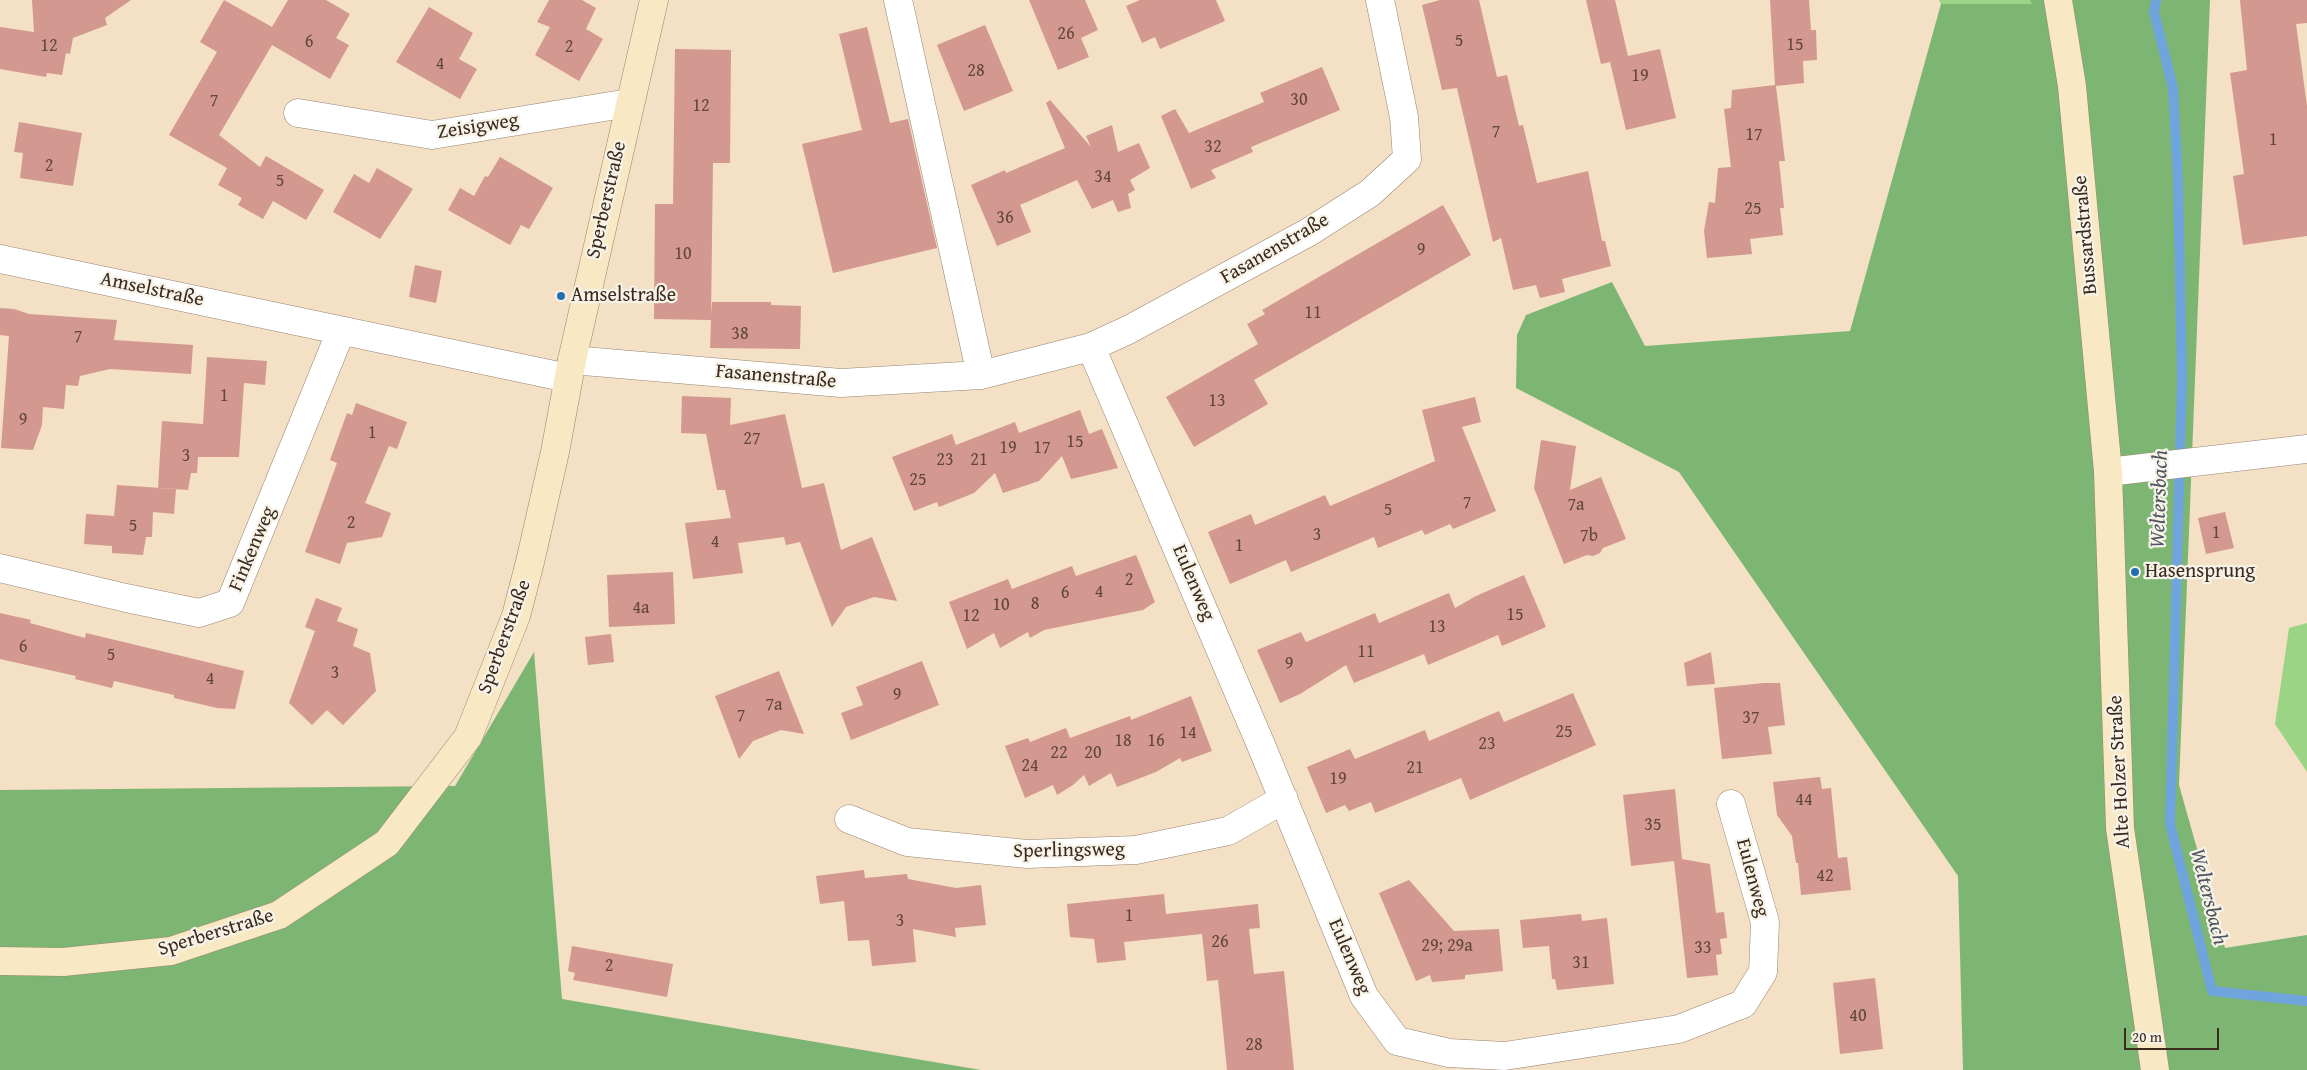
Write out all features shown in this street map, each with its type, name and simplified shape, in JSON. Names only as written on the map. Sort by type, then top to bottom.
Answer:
[{"type":"street","name":"Sperberstraße","points":[[0,961],[63,962],[171,951],[279,915],[387,843],[468,737],[512,624],[530,562],[555,452],[570,369],[629,102],[639,68],[654,0]]},
{"type":"street","points":[[898,0],[981,375]]},
{"type":"street","name":"Fasanenstraße","points":[[570,369],[841,383],[981,375],[1091,347],[1136,326],[1309,232],[1370,193],[1407,159],[1404,117],[1380,0]]},
{"type":"street","name":"Bussardstraße","points":[[2058,0],[2072,86],[2108,472]]},
{"type":"street","name":"Zeisigweg","points":[[298,113],[432,135],[629,102]]},
{"type":"street","name":"Amselstraße","points":[[0,259],[341,331],[570,369]]},
{"type":"street","name":"Finkenweg","points":[[0,568],[126,598],[200,613],[230,603],[341,331]]},
{"type":"street","name":"Eulenweg","points":[[1091,347],[1284,800],[1364,996],[1397,1041],[1449,1053],[1505,1056],[1679,1029],[1743,1004],[1763,972],[1765,922],[1731,804]]},
{"type":"street","points":[[2108,472],[2307,449]]},
{"type":"street","name":"Alte Holzer Straße","points":[[2108,472],[2120,828],[2155,1070]]},
{"type":"street","name":"Sperlingsweg","points":[[848,819],[907,842],[1027,854],[1136,850],[1228,830],[1284,800]]},
{"type":"green space","points":[[1939,0],[2030,0],[2033,4],[1941,4]]},
{"type":"green space","points":[[2030,0],[2210,0],[2179,785],[2225,948],[2307,935],[2307,1070],[1963,1070],[1958,876],[1679,472],[1516,388],[1517,335],[1526,315],[1612,282],[1645,346],[1850,331],[1941,4],[2032,4]]},
{"type":"green space","points":[[2307,623],[2307,772],[2275,724],[2289,628]]},
{"type":"green space","points":[[534,652],[562,999],[981,1070],[0,1070],[0,790],[455,786]]},
{"type":"building","points":[[32,0],[131,0],[105,18],[107,25],[73,38],[70,54],[66,53],[62,75],[47,73],[46,77],[0,69],[0,27],[34,32]]},
{"type":"building","points":[[224,0],[272,27],[288,0],[326,0],[350,14],[336,38],[349,45],[330,79],[272,45],[219,135],[260,167],[266,156],[324,190],[306,220],[273,201],[263,219],[238,205],[242,198],[218,185],[227,168],[169,135],[217,52],[200,42]]},
{"type":"building","points":[[549,0],[582,0],[596,8],[586,29],[603,39],[579,81],[535,55],[550,27],[537,22]]},
{"type":"building","points":[[1029,0],[1085,0],[1098,30],[1081,38],[1089,57],[1058,70]]},
{"type":"building","points":[[1140,0],[1216,0],[1225,21],[1160,49],[1155,37],[1142,43],[1126,6]]},
{"type":"building","points":[[1440,0],[1479,0],[1497,77],[1507,75],[1519,126],[1523,125],[1537,183],[1588,171],[1602,241],[1605,241],[1611,266],[1562,279],[1565,292],[1540,298],[1536,285],[1513,290],[1501,238],[1493,242],[1457,88],[1442,90],[1422,5]]},
{"type":"building","points":[[1586,0],[1615,0],[1628,56],[1660,49],[1676,118],[1626,130],[1610,62],[1601,64]]},
{"type":"building","points":[[1770,0],[1809,0],[1811,30],[1816,30],[1817,60],[1803,61],[1804,83],[1776,86],[1785,161],[1779,161],[1784,208],[1780,208],[1783,235],[1750,239],[1752,254],[1707,258],[1704,231],[1709,202],[1715,203],[1718,168],[1731,167],[1724,109],[1731,108],[1732,90],[1775,85]]},
{"type":"building","points":[[2240,0],[2307,0],[2307,23],[2296,24],[2307,106],[2307,236],[2243,245],[2233,176],[2244,174],[2230,73],[2247,70]]},
{"type":"building","points":[[429,7],[473,33],[459,59],[477,69],[460,99],[396,62]]},
{"type":"building","points":[[985,25],[1013,91],[964,111],[937,45]]},
{"type":"building","points":[[867,27],[890,123],[908,119],[937,248],[833,273],[802,144],[862,130],[839,34]]},
{"type":"building","points":[[675,49],[731,50],[730,163],[713,163],[711,316],[712,302],[771,302],[771,305],[801,306],[800,349],[710,348],[711,320],[654,319],[655,204],[673,204]]},
{"type":"building","points":[[1322,67],[1340,110],[1251,147],[1253,152],[1211,170],[1216,178],[1191,189],[1161,116],[1175,109],[1189,133],[1264,102],[1260,93]]},
{"type":"building","points":[[1050,100],[1091,147],[1086,136],[1112,125],[1118,152],[1139,143],[1150,168],[1130,180],[1135,190],[1128,194],[1131,208],[1118,212],[1113,200],[1092,209],[1077,180],[1020,205],[1031,232],[997,246],[971,185],[1005,170],[1006,173],[1065,148],[1046,103]]},
{"type":"building","points":[[19,122],[82,133],[73,186],[20,178],[23,153],[14,152]]},
{"type":"building","points":[[500,157],[553,188],[529,229],[521,225],[510,245],[448,210],[460,188],[474,196],[485,176],[488,177]]},
{"type":"building","points":[[377,168],[413,189],[380,239],[333,212],[354,174],[369,183]]},
{"type":"building","points":[[1443,205],[1471,255],[1254,380],[1268,404],[1194,447],[1166,397],[1258,344],[1247,324],[1265,314],[1262,310]]},
{"type":"building","points":[[415,265],[442,271],[436,303],[409,297]]},
{"type":"building","points":[[0,308],[14,309],[29,314],[117,320],[114,340],[193,345],[191,374],[110,369],[80,376],[78,386],[66,385],[64,409],[43,407],[42,425],[33,450],[1,448],[9,336],[0,335]]},
{"type":"building","points":[[207,357],[267,361],[265,385],[244,383],[239,457],[198,457],[197,473],[191,473],[188,490],[158,488],[162,421],[203,424]]},
{"type":"building","points":[[682,396],[731,398],[730,425],[785,414],[802,488],[824,483],[841,550],[872,537],[897,601],[874,597],[846,607],[832,627],[800,542],[786,545],[784,537],[738,543],[743,573],[693,579],[685,523],[731,518],[725,490],[717,490],[706,434],[681,433]]},
{"type":"building","points":[[1475,397],[1481,422],[1462,427],[1496,511],[1453,529],[1450,524],[1425,535],[1422,530],[1378,548],[1374,537],[1291,572],[1286,560],[1230,584],[1208,532],[1251,514],[1255,525],[1325,495],[1330,506],[1435,461],[1422,410]]},
{"type":"building","points":[[356,403],[407,422],[397,449],[389,446],[365,503],[391,513],[382,537],[347,543],[340,564],[305,552],[337,463],[330,460],[347,413],[352,415]]},
{"type":"building","points":[[1080,410],[1089,434],[1102,429],[1118,468],[1071,479],[1062,456],[1039,481],[1003,493],[995,473],[974,493],[939,507],[937,502],[914,511],[892,457],[952,434],[956,445],[1015,422],[1019,433]]},
{"type":"building","points":[[1541,440],[1576,446],[1570,490],[1601,477],[1626,539],[1603,548],[1600,553],[1593,556],[1587,555],[1564,564],[1534,488]]},
{"type":"building","points":[[117,485],[176,489],[174,514],[153,512],[152,537],[146,537],[143,555],[112,553],[112,546],[84,544],[86,514],[114,516]]},
{"type":"building","points":[[2225,512],[2234,548],[2206,554],[2198,518]]},
{"type":"building","points":[[1136,555],[1155,602],[1143,610],[1044,630],[1030,638],[1028,632],[1000,648],[994,633],[967,649],[949,602],[1008,579],[1012,589],[1072,566],[1076,576]]},
{"type":"building","points":[[673,572],[675,624],[609,627],[607,575]]},
{"type":"building","points":[[1524,575],[1546,627],[1502,646],[1498,635],[1428,665],[1424,654],[1354,683],[1346,665],[1300,694],[1280,703],[1257,650],[1301,632],[1306,642],[1375,613],[1379,623],[1449,593],[1455,608],[1476,596]]},
{"type":"building","points":[[316,598],[342,608],[337,621],[358,629],[353,646],[370,653],[376,691],[343,725],[327,710],[312,725],[289,703],[315,631],[305,627]]},
{"type":"building","points":[[0,613],[31,620],[30,623],[85,638],[86,633],[244,671],[235,709],[217,708],[174,698],[174,695],[114,681],[112,688],[75,679],[76,676],[0,659]]},
{"type":"building","points":[[611,634],[614,662],[588,665],[585,637]]},
{"type":"building","points":[[1711,652],[1715,684],[1687,686],[1684,663]]},
{"type":"building","points":[[922,661],[939,705],[851,740],[841,713],[863,705],[856,687]]},
{"type":"building","points":[[779,671],[804,734],[781,730],[753,741],[739,759],[715,696]]},
{"type":"building","points":[[1780,683],[1785,725],[1768,727],[1772,754],[1722,759],[1714,688]]},
{"type":"building","points":[[1573,693],[1596,745],[1470,800],[1461,778],[1375,813],[1371,802],[1349,811],[1345,805],[1326,813],[1307,767],[1350,749],[1355,759],[1425,730],[1429,741],[1499,711],[1504,722]]},
{"type":"building","points":[[1191,696],[1212,751],[1182,762],[1180,758],[1156,772],[1117,787],[1111,773],[1089,786],[1084,775],[1057,795],[1053,785],[1025,798],[1005,746],[1028,738],[1030,742],[1066,728],[1070,738],[1130,716],[1131,720]]},
{"type":"building","points":[[1820,777],[1822,789],[1831,788],[1838,858],[1847,857],[1851,890],[1801,895],[1798,863],[1796,863],[1792,836],[1777,815],[1773,782]]},
{"type":"building","points":[[1675,789],[1682,859],[1710,864],[1716,913],[1724,912],[1727,938],[1720,939],[1722,954],[1716,955],[1718,975],[1687,978],[1674,861],[1631,866],[1623,795]]},
{"type":"building","points":[[864,870],[865,878],[907,874],[908,879],[956,888],[981,885],[986,925],[955,928],[956,937],[913,929],[916,962],[872,966],[869,940],[848,941],[844,901],[820,904],[816,876]]},
{"type":"building","points":[[1409,880],[1454,931],[1499,929],[1503,971],[1465,975],[1465,979],[1432,982],[1430,975],[1416,981],[1379,893]]},
{"type":"building","points":[[1164,894],[1166,914],[1258,904],[1260,928],[1249,929],[1254,974],[1284,971],[1294,1070],[1227,1070],[1218,980],[1207,981],[1202,934],[1124,942],[1126,960],[1097,963],[1094,939],[1070,937],[1067,904]]},
{"type":"building","points":[[1581,914],[1582,921],[1607,918],[1614,984],[1557,990],[1555,979],[1552,979],[1549,946],[1523,948],[1520,920]]},
{"type":"building","points":[[572,946],[673,964],[667,997],[573,980],[575,973],[568,971]]},
{"type":"building","points":[[1875,978],[1883,1049],[1840,1054],[1833,983]]},
{"type":"waterway","name":"Weltersbach","points":[[2156,0],[2154,12],[2173,88],[2178,181],[2182,379],[2170,824],[2212,991],[2307,1001]]},
{"type":"place","name":"Amselstraße","points":[[561,296]]},
{"type":"place","name":"Hasensprung","points":[[2135,572]]}]
